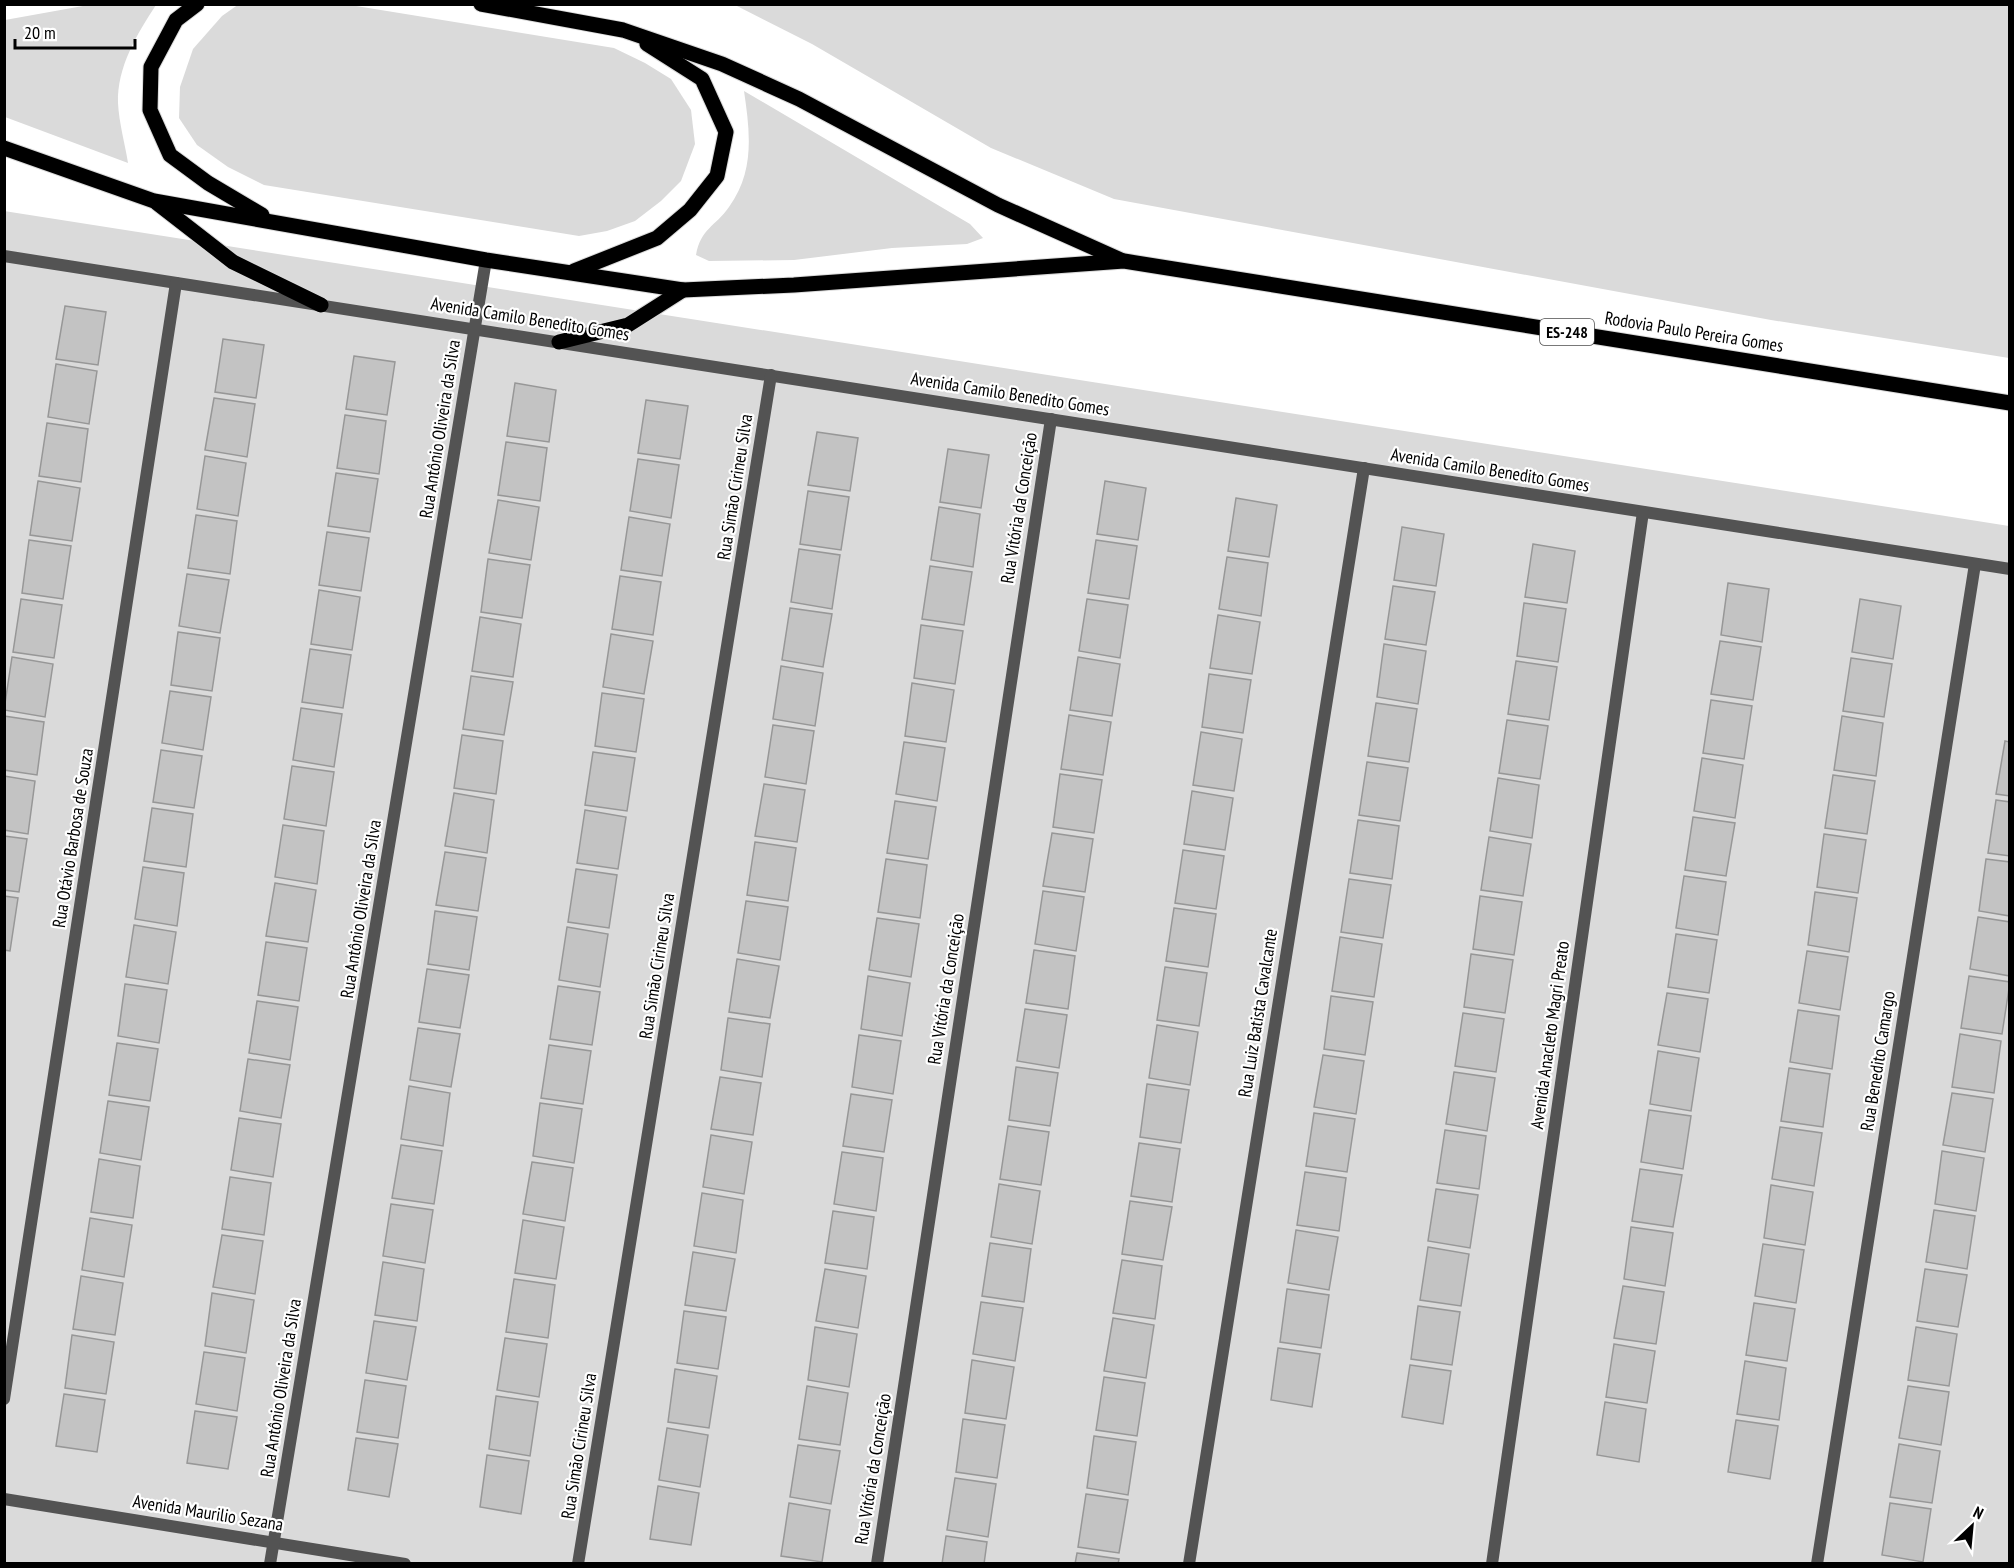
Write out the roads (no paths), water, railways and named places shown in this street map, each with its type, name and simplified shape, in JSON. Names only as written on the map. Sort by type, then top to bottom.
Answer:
[{"type":"main road","points":[[197,4],[176,20],[151,67],[150,110],[170,155],[208,183],[271,221]]},
{"type":"main road","points":[[481,4],[623,30],[722,64],[777,88],[998,205],[1124,261]]},
{"type":"main road","points":[[571,273],[657,238],[690,210],[717,176],[726,132],[702,79],[623,30]]},
{"type":"main road","points":[[4,148],[154,201],[486,260],[683,290],[794,285],[1124,261]]},
{"type":"main road","points":[[154,201],[233,262],[321,305]]},
{"type":"main road","name":"Rodovia Paulo Pereira Gomes","points":[[1124,261],[2010,403]]},
{"type":"main road","points":[[559,342],[628,325],[683,290]]},
{"type":"street","name":"Avenida Camilo Benedito Gomes","points":[[4,256],[2010,569]]},
{"type":"street","name":"Rua Antônio Oliveira da Silva","points":[[270,1563],[486,260]]},
{"type":"street","name":"Rua Otávio Barbosa de Souza","points":[[4,1399],[176,283]]},
{"type":"street","name":"Rua Simão Cirineu Silva","points":[[579,1563],[771,375]]},
{"type":"street","name":"Rua Vitória da Conceição","points":[[877,1563],[1051,419]]},
{"type":"street","name":"Rua Luiz Batista Cavalcante","points":[[1189,1563],[1364,468]]},
{"type":"street","name":"Avenida Anacleto Magri Preato","points":[[1492,1563],[1643,512]]},
{"type":"street","name":"Rua Benedito Camargo","points":[[1817,1563],[1975,564]]},
{"type":"street","name":"Avenida Maurilio Sezana","points":[[4,1498],[405,1563]]}]
